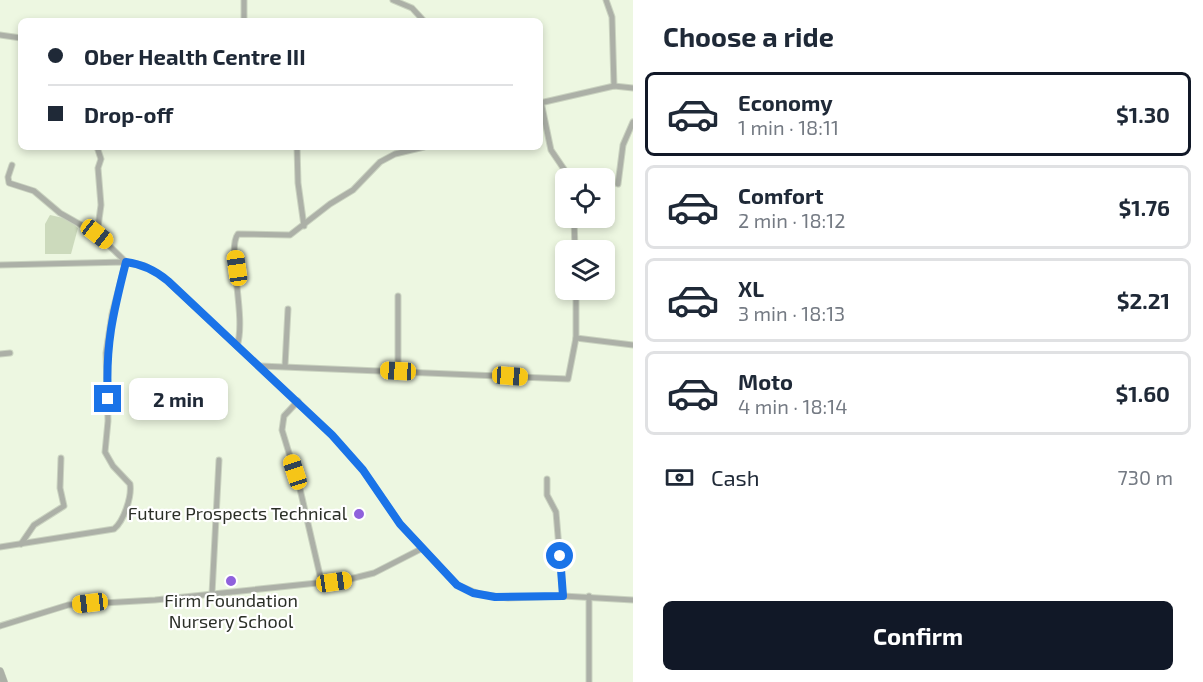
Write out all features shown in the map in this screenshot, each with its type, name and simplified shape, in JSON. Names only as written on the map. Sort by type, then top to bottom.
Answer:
[{"type":"street","points":[[244,0],[244,18]]},
{"type":"street","points":[[393,0],[412,8],[421,18]]},
{"type":"street","points":[[606,0],[612,17],[614,86]]},
{"type":"street","points":[[0,35],[18,38]]},
{"type":"street","points":[[543,102],[614,86],[633,88]]},
{"type":"street","points":[[543,116],[551,150],[563,168]]},
{"type":"street","points":[[618,184],[623,145],[633,122]]},
{"type":"street","points":[[97,234],[101,205],[98,170],[101,159],[98,150]]},
{"type":"street","points":[[297,150],[298,189],[304,226]]},
{"type":"street","points":[[237,345],[241,314],[235,239],[238,234],[249,232],[286,237],[361,184],[380,162],[394,153],[409,150]]},
{"type":"street","points":[[12,165],[8,177],[9,183],[34,191],[60,213],[97,234],[126,262]]},
{"type":"street","points":[[0,547],[114,529],[121,520],[131,487],[105,452],[108,421],[106,361],[112,314],[126,262]]},
{"type":"street","points":[[0,265],[126,262],[145,266],[162,276],[298,401],[347,451],[422,549],[450,579],[473,593],[508,598],[589,596],[633,600]]},
{"type":"street","points":[[398,296],[398,371]]},
{"type":"street","points":[[260,366],[568,380],[576,338],[576,300]]},
{"type":"street","points":[[285,366],[288,309]]},
{"type":"street","points":[[576,338],[633,345]]},
{"type":"street","points":[[0,354],[10,353]]},
{"type":"street","points":[[298,401],[284,416],[282,430],[300,489],[322,584]]},
{"type":"street","points":[[21,544],[34,525],[64,506],[60,488],[61,458]]},
{"type":"street","points":[[212,594],[219,460]]},
{"type":"street","points":[[547,478],[547,495],[556,512],[563,596]]},
{"type":"street","points":[[0,626],[68,605],[322,584],[374,573],[422,549]]},
{"type":"street","points":[[589,596],[590,682]]},
{"type":"street","points":[[0,671],[4,682]]},
{"type":"green space","points":[[50,215],[68,219],[78,228],[71,254],[45,254],[45,224]]},
{"type":"place","name":"Future Prospects Technical","points":[[359,514]]},
{"type":"place","name":"Firm Foundation Nursery School","points":[[231,581]]},
{"type":"route","points":[[108,399],[106,353],[109,328],[126,262],[134,263],[153,270],[168,281],[315,417],[363,470],[400,524],[457,585],[473,593],[495,597],[563,596],[560,556]]}]
